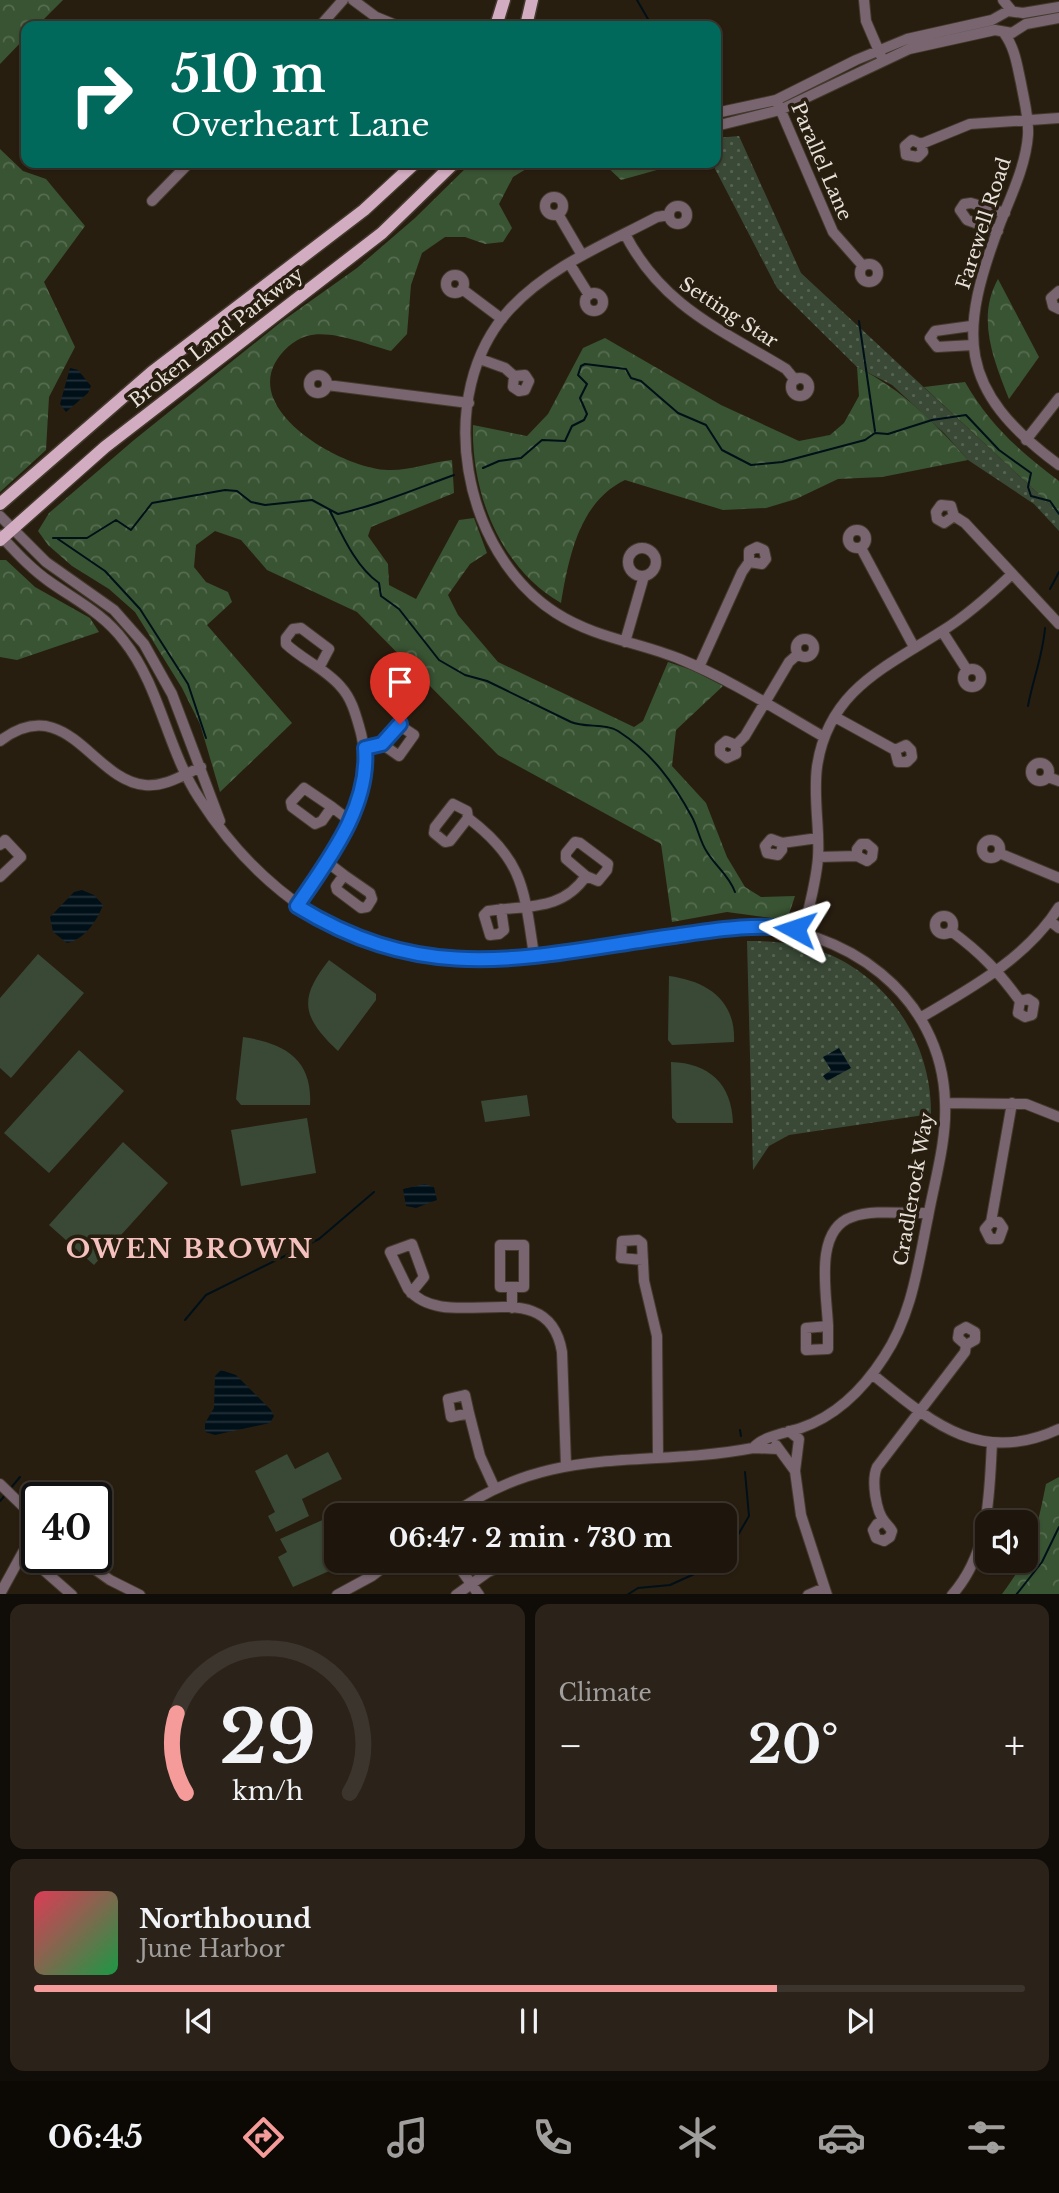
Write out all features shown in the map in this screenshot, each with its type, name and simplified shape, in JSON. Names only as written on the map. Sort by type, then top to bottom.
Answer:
[{"type":"main road","points":[[498,21],[504,0]]},
{"type":"main road","points":[[527,21],[532,0]]},
{"type":"main road","name":"Broken Land Parkway","points":[[0,503],[152,372],[364,210],[410,168]]},
{"type":"main road","name":"Broken Land Parkway","points":[[4,535],[67,479],[170,396],[382,233],[449,168]]},
{"type":"street","points":[[324,21],[343,0]]},
{"type":"street","points":[[353,0],[385,21]]},
{"type":"street","points":[[864,0],[866,21],[880,55]]},
{"type":"street","points":[[1003,0],[998,25],[1003,32]]},
{"type":"street","points":[[1003,0],[1020,19],[1018,29]]},
{"type":"street","points":[[721,124],[778,105],[929,33],[1014,12],[1059,8]]},
{"type":"street","points":[[880,55],[931,43],[1018,29],[1059,18]]},
{"type":"street","name":"Farewell Road","points":[[1013,45],[1018,29]]},
{"type":"street","name":"Farewell Road","points":[[1003,32],[1013,45],[1028,120],[1023,159],[977,293],[971,326],[972,345],[980,376],[1006,421],[1059,465]]},
{"type":"street","points":[[721,112],[778,105]]},
{"type":"street","name":"Parallel Lane","points":[[778,105],[833,232],[863,266]]},
{"type":"street","points":[[921,144],[970,124],[1059,118]]},
{"type":"street","points":[[152,201],[184,168]]},
{"type":"street","points":[[998,231],[967,220],[960,213],[961,207],[971,202],[1004,213]]},
{"type":"street","points":[[558,214],[582,255]]},
{"type":"street","points":[[669,215],[657,217],[569,263],[530,290],[502,319],[480,359],[469,403],[466,438],[469,479],[478,512],[494,548],[530,593],[554,612],[593,634],[699,667],[824,737]]},
{"type":"street","name":"Setting Star","points":[[625,234],[636,257],[660,287],[679,303],[786,369],[795,380]]},
{"type":"street","points":[[569,263],[589,295]]},
{"type":"street","points":[[462,289],[502,319]]},
{"type":"street","points":[[1059,290],[1051,299],[1053,306],[1059,309]]},
{"type":"street","points":[[971,326],[935,331],[930,338],[937,347],[972,345]]},
{"type":"street","points":[[480,359],[505,368],[514,376]]},
{"type":"street","points":[[327,385],[469,403]]},
{"type":"street","points":[[1026,440],[1059,398]]},
{"type":"street","points":[[0,516],[4,535],[102,600],[135,632],[172,694],[223,828]]},
{"type":"street","points":[[954,516],[965,523],[1059,624]]},
{"type":"street","name":"Cradlerock Way","points":[[4,535],[39,574],[94,611],[124,640],[145,677],[198,797],[251,864],[297,906],[343,931],[406,954],[477,962],[744,926],[803,932],[844,947],[893,982],[920,1018],[940,1066],[946,1103],[942,1148],[906,1312],[893,1342],[872,1374],[849,1399],[823,1418],[799,1446]]},
{"type":"street","points":[[861,548],[914,647]]},
{"type":"street","points":[[699,667],[742,572],[750,562]]},
{"type":"street","points":[[803,932],[818,857],[816,783],[824,737],[835,717],[864,680],[970,612],[1012,574]]},
{"type":"street","points":[[625,642],[643,576]]},
{"type":"street","points":[[297,906],[327,862],[349,820],[365,774],[365,748],[352,704],[341,687],[286,644],[286,638],[293,629],[301,628],[329,649],[320,668]]},
{"type":"street","points":[[942,631],[967,670]]},
{"type":"street","points":[[736,745],[789,662],[798,654]]},
{"type":"street","points":[[835,717],[895,750]]},
{"type":"street","points":[[0,741],[23,728],[54,729],[80,742],[112,772],[128,782],[160,784],[201,768]]},
{"type":"street","points":[[365,748],[382,744]]},
{"type":"street","points":[[1048,777],[1059,781]]},
{"type":"street","points":[[332,807],[349,820]]},
{"type":"street","points":[[468,818],[497,840],[509,855],[519,876],[534,955]]},
{"type":"street","points":[[782,843],[818,838]]},
{"type":"street","points":[[0,845],[5,840],[21,857],[0,877]]},
{"type":"street","points":[[575,842],[608,864],[607,870],[598,881],[586,876],[566,859],[566,853],[575,842]]},
{"type":"street","points":[[999,853],[1059,878]]},
{"type":"street","points":[[818,857],[857,856]]},
{"type":"street","points":[[327,862],[344,875]]},
{"type":"street","points":[[501,909],[564,899],[586,876]]},
{"type":"street","points":[[920,1018],[997,970],[1050,921],[1059,907]]},
{"type":"street","points":[[1050,921],[1059,928]]},
{"type":"street","points":[[951,931],[983,954],[1020,1001]]},
{"type":"street","points":[[946,1103],[1026,1104],[1058,1113]]},
{"type":"street","points":[[991,1222],[1012,1103]]},
{"type":"street","points":[[828,1326],[827,1249],[835,1228],[848,1218],[861,1215],[928,1213]]},
{"type":"street","points":[[411,1293],[424,1277],[412,1244],[390,1252],[411,1293],[424,1303],[436,1306],[532,1310],[544,1317],[554,1328],[561,1343],[565,1465]]},
{"type":"street","points":[[524,1244],[524,1287],[512,1287],[500,1287],[500,1245],[524,1244]]},
{"type":"street","points":[[643,1259],[644,1281],[657,1336],[658,1457]]},
{"type":"street","points":[[512,1287],[512,1308]]},
{"type":"street","points":[[883,1522],[873,1487],[874,1473],[965,1352],[966,1345]]},
{"type":"street","points":[[872,1374],[947,1431],[992,1443],[1030,1440],[1059,1429]]},
{"type":"street","points":[[469,1413],[480,1456],[495,1489]]},
{"type":"street","name":"Cradlerock Way","points":[[753,1448],[823,1418]]},
{"type":"street","points":[[794,1471],[799,1446],[796,1435],[784,1433],[776,1442],[794,1471],[806,1535],[826,1591],[808,1594]]},
{"type":"street","points":[[952,1594],[968,1572],[984,1534],[992,1443]]},
{"type":"street","points":[[782,1452],[799,1446]]},
{"type":"street","name":"Cradlerock Way","points":[[472,1503],[495,1489],[565,1465],[753,1448],[782,1452]]},
{"type":"street","points":[[1,1485],[21,1504]]},
{"type":"street","points":[[0,1594],[21,1556]]},
{"type":"street","points":[[48,1573],[72,1594]]},
{"type":"street","points":[[100,1573],[140,1594]]},
{"type":"street","points":[[337,1594],[376,1573]]},
{"type":"street","points":[[464,1573],[479,1594]]},
{"type":"street","points":[[456,1594],[489,1573]]},
{"type":"green space","points":[[0,0],[63,0],[42,21],[21,21],[21,42],[0,64]]},
{"type":"green space","points":[[739,136],[801,273],[1059,513],[1059,531],[1034,504],[968,460],[944,433],[892,385],[857,367],[777,288],[715,168],[721,168],[721,138]]},
{"type":"green space","points":[[0,149],[23,171],[46,179],[85,226],[44,282],[75,347],[49,397],[46,450],[0,492]]},
{"type":"green space","points":[[466,168],[528,168],[513,177],[499,204],[512,228],[503,242],[485,244],[465,237],[445,237],[422,253],[411,285],[407,334],[391,351],[327,335],[317,334],[302,338],[285,350],[275,363],[270,382],[275,402],[287,419],[305,436],[348,460],[370,467],[396,470],[452,460],[454,493],[371,527],[368,536],[388,564],[389,585],[416,599],[459,520],[474,518],[487,553],[470,564],[448,595],[458,615],[498,662],[634,727],[643,721],[668,662],[692,670],[723,686],[676,730],[672,766],[706,803],[727,857],[745,887],[761,897],[795,896],[787,920],[727,912],[672,922],[661,844],[498,755],[357,612],[267,570],[241,540],[215,531],[196,545],[194,567],[206,582],[228,592],[232,602],[207,625],[292,723],[220,792],[200,724],[182,688],[135,612],[109,589],[72,566],[48,545],[38,531],[49,513],[134,440],[281,322],[357,268],[415,218]]},
{"type":"green space","points":[[608,168],[664,168],[621,180]]},
{"type":"green space","points":[[998,279],[1039,357],[1009,399],[993,355],[988,324],[988,309]]},
{"type":"green space","points":[[605,338],[721,405],[799,441],[830,435],[844,423],[859,396],[857,367],[889,386],[917,408],[968,460],[882,477],[838,479],[796,499],[766,508],[723,510],[625,480],[609,490],[587,516],[573,550],[561,603],[521,570],[493,526],[477,477],[473,425],[527,436],[548,414],[583,348]]},
{"type":"green space","points":[[965,382],[984,411],[1006,436],[1059,481],[1059,513],[924,387]]},
{"type":"green space","points":[[0,560],[6,560],[35,587],[90,618],[99,632],[17,660],[0,657]]},
{"type":"green space","points":[[747,941],[779,942],[811,948],[837,958],[861,972],[881,990],[899,1011],[913,1034],[929,1086],[931,1114],[789,1135],[769,1146],[753,1170]]},
{"type":"green space","points":[[38,954],[84,993],[11,1078],[0,1068],[0,998]]},
{"type":"green space","points":[[329,960],[376,994],[376,1000],[338,1051],[317,1028],[308,1007],[312,986]]},
{"type":"green space","points":[[669,976],[695,983],[716,995],[730,1015],[734,1042],[672,1045],[668,1040]]},
{"type":"green space","points":[[243,1037],[271,1044],[293,1056],[307,1076],[310,1105],[241,1105],[236,1099]]},
{"type":"green space","points":[[79,1050],[124,1091],[49,1173],[4,1133]]},
{"type":"green space","points":[[671,1062],[697,1066],[716,1078],[728,1097],[733,1123],[677,1123],[672,1118]]},
{"type":"green space","points":[[527,1095],[530,1116],[485,1122],[481,1101]]},
{"type":"green space","points":[[307,1118],[316,1173],[241,1186],[231,1130]]},
{"type":"green space","points":[[123,1142],[168,1183],[94,1265],[49,1225]]},
{"type":"green space","points":[[328,1452],[342,1479],[302,1499],[309,1516],[276,1532],[268,1516],[275,1512],[255,1471],[287,1454],[295,1469]]},
{"type":"green space","points":[[1059,1477],[1059,1594],[1002,1594],[1016,1573],[1038,1573],[1038,1519],[1046,1484]]},
{"type":"green space","points":[[324,1519],[325,1573],[293,1587],[278,1557],[287,1552],[280,1539]]},
{"type":"shaded area","points":[[70,368],[78,370],[91,386],[88,393],[66,412],[60,404]]},
{"type":"shaded area","points":[[82,890],[94,895],[103,905],[89,929],[79,938],[67,943],[53,932],[50,917],[74,892]]},
{"type":"shaded area","points":[[839,1048],[851,1068],[827,1081],[823,1076],[831,1070],[823,1057]]},
{"type":"shaded area","points":[[425,1184],[434,1187],[437,1200],[416,1208],[406,1206],[403,1189]]},
{"type":"shaded area","points":[[221,1370],[236,1375],[271,1410],[274,1416],[270,1423],[215,1435],[205,1432],[205,1423],[214,1408],[215,1376]]},
{"type":"waterway","points":[[637,0],[649,21]]},
{"type":"waterway","points":[[859,321],[875,431]]},
{"type":"waterway","points":[[483,468],[499,461],[521,458],[542,440],[565,441],[572,426],[584,420],[587,414],[580,398],[587,384],[578,375],[581,366],[585,364],[626,369],[631,378],[641,381],[678,413],[706,425],[722,450],[751,465],[782,462],[865,440],[875,433],[888,434],[932,420],[966,415],[999,450],[1031,473],[1028,487],[1031,496],[1050,501],[1059,514]]},
{"type":"waterway","points":[[53,538],[87,538],[116,520],[131,530],[152,503],[225,490],[237,491],[251,502],[265,505],[312,500],[338,514],[454,475]]},
{"type":"waterway","points":[[330,511],[357,560],[379,583],[381,596],[399,609],[439,660],[465,675],[487,681],[571,722],[618,731],[641,749],[661,769],[677,792],[694,821],[705,848],[735,892]]},
{"type":"waterway","points":[[58,539],[105,571],[140,609],[188,684],[206,738]]},
{"type":"waterway","points":[[1050,589],[1059,572]]},
{"type":"waterway","points":[[1028,706],[1045,628]]},
{"type":"waterway","points":[[185,1320],[206,1295],[319,1239],[374,1192]]},
{"type":"waterway","points":[[740,1430],[741,1436]]},
{"type":"waterway","points":[[737,1537],[749,1516],[745,1472]]},
{"type":"waterway","points":[[10,1489],[20,1477]]},
{"type":"waterway","points":[[0,1501],[6,1494]]},
{"type":"waterway","points":[[1017,1594],[1042,1562],[1059,1527]]},
{"type":"waterway","points":[[629,1594],[638,1588],[670,1585],[696,1573]]},
{"type":"district","name":"OWEN BROWN","points":[[190,1249]]},
{"type":"route","points":[[400,724],[382,744],[365,748],[363,785],[344,834],[297,906],[326,923],[364,940],[406,954],[477,962],[744,926],[795,929]]}]
